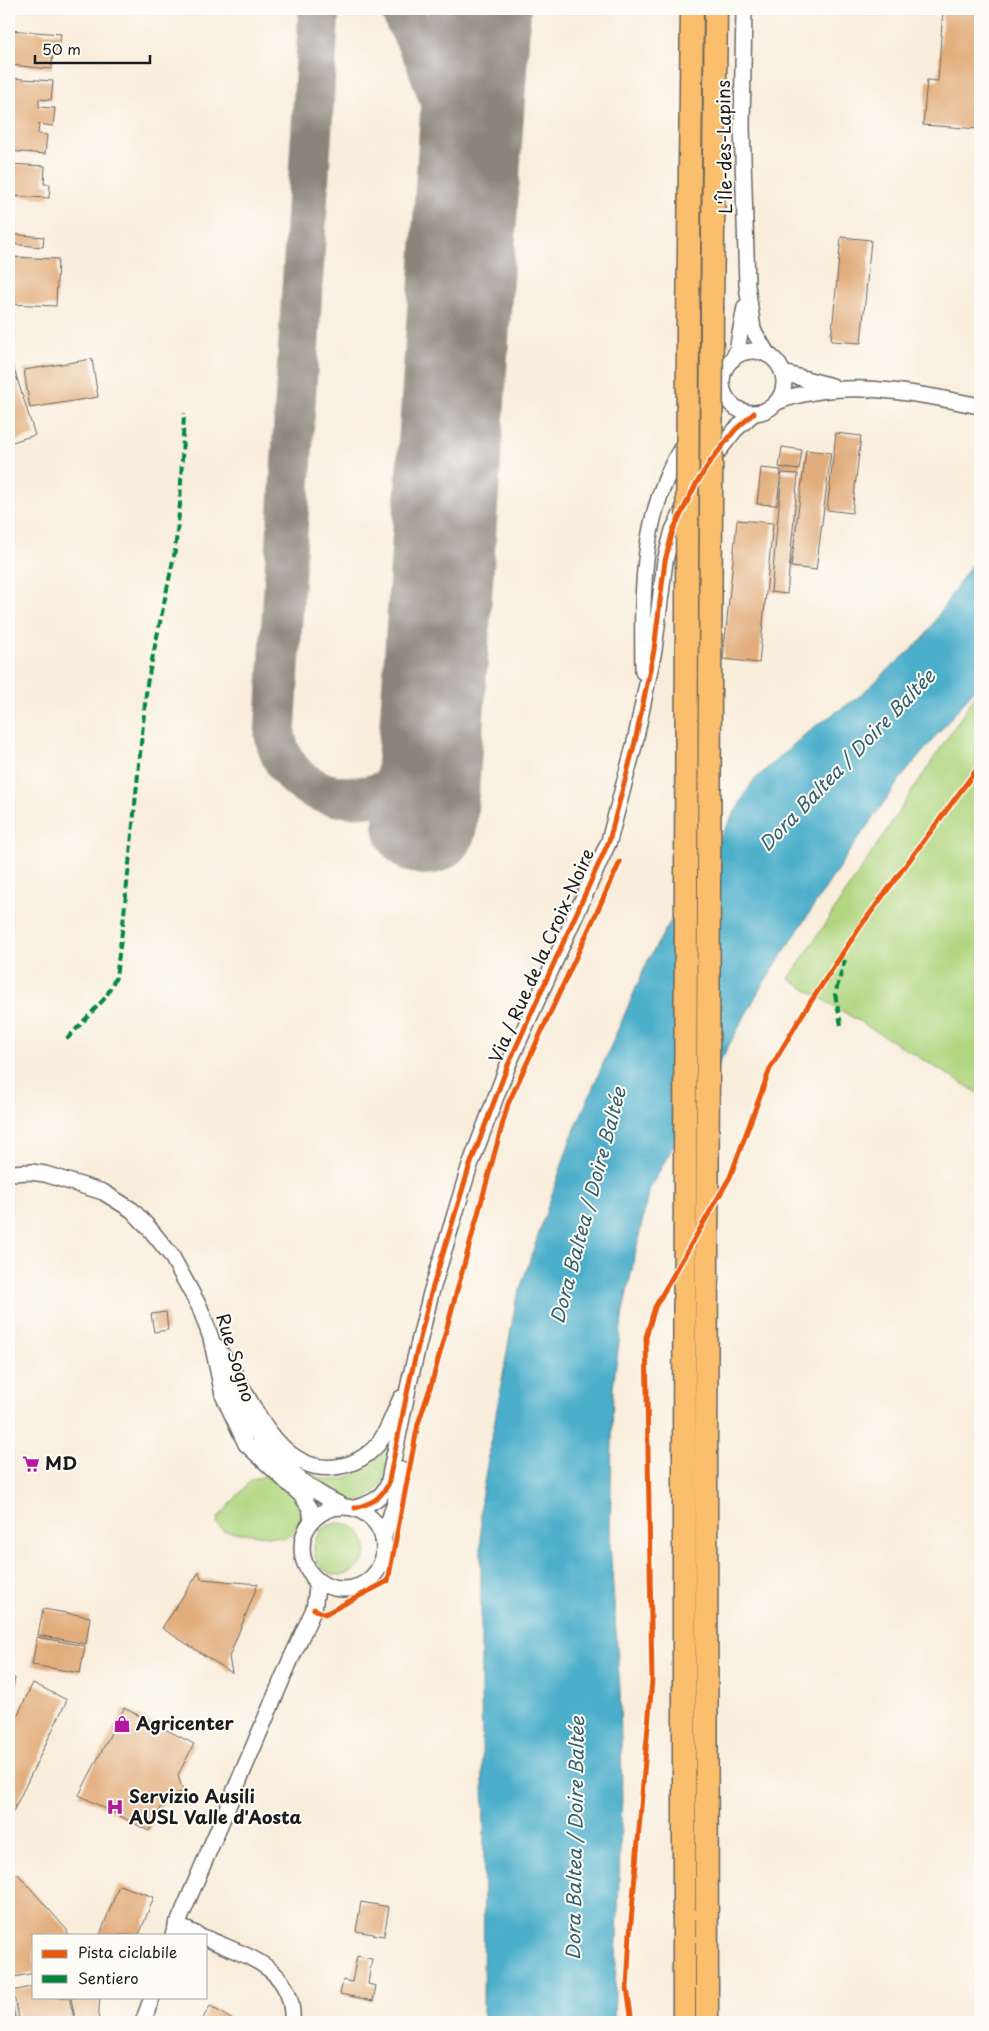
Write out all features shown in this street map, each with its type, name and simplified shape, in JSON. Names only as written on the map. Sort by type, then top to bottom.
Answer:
[{"type":"highway","points":[[692,9],[688,324],[695,1452],[708,2022]]},
{"type":"highway","points":[[684,2022],[695,1452],[716,9]]},
{"type":"street","name":"L'Île-des-Lapins","points":[[744,9],[742,135],[748,285],[753,330],[768,355]]},
{"type":"street","name":"L'Île-des-Lapins","points":[[733,359],[737,350],[743,321],[748,285]]},
{"type":"street","points":[[777,402],[783,388],[783,373],[780,367],[768,355],[752,351],[733,359],[724,373],[723,389],[730,403],[736,408],[754,413],[766,410],[777,402],[801,394],[853,389]]},
{"type":"street","points":[[783,373],[853,389],[934,397],[980,406]]},
{"type":"street","name":"Via / Rue de la Croix-Noire","points":[[643,704],[644,593],[647,539],[659,491],[674,458],[696,424],[723,389]]},
{"type":"street","name":"Via / Rue de la Croix-Noire","points":[[349,1507],[373,1503],[381,1497],[388,1485],[396,1455],[410,1379],[452,1221],[508,1065],[608,841],[623,793],[643,704],[654,650],[665,561],[673,530],[695,486],[710,462],[735,430],[754,413]]},
{"type":"street","name":"Rue Sogno","points":[[9,1172],[31,1172],[77,1182],[103,1192],[132,1210],[171,1255],[188,1284],[211,1338],[223,1396],[246,1444],[302,1496],[310,1508],[312,1520]]},
{"type":"street","name":"Via / Rue de la Croix-Noire","points":[[383,1539],[399,1482],[422,1330]]},
{"type":"street","points":[[211,1338],[232,1369],[258,1418],[288,1452],[302,1462],[318,1468],[333,1468],[352,1464],[366,1456],[381,1440],[410,1379]]},
{"type":"street","name":"Rue Sogno","points":[[220,1352],[239,1405],[264,1444],[300,1480],[323,1497],[349,1507]]},
{"type":"street","points":[[193,1934],[175,1930],[314,1609],[317,1588],[302,1553],[303,1535],[312,1520],[326,1510],[349,1507],[373,1520],[383,1539],[384,1552],[381,1564],[374,1575],[364,1583],[329,1594],[314,1609]]},
{"type":"street","points":[[313,1577],[321,1583],[340,1589]]},
{"type":"street","points":[[208,1939],[249,1956],[274,1972],[288,1993],[293,2013],[292,2022]]},
{"type":"street","points":[[143,2022],[152,1998]]},
{"type":"green space","points":[[980,688],[980,1094],[789,979]]},
{"type":"green space","points":[[389,1444],[384,1478],[377,1489],[364,1500],[346,1501],[337,1497],[321,1486],[307,1472],[327,1480],[339,1480],[348,1477],[363,1469]]},
{"type":"green space","points":[[265,1476],[283,1486],[297,1503],[300,1512],[300,1522],[296,1531],[286,1538],[223,1531],[217,1523],[218,1518],[252,1479]]},
{"type":"green space","points":[[340,1523],[350,1525],[358,1531],[364,1539],[366,1549],[364,1559],[358,1567],[350,1573],[340,1575],[330,1573],[322,1567],[316,1559],[314,1549],[316,1539],[322,1531],[330,1525]]},
{"type":"water","name":"Dora Baltea / Doire Baltée","points":[[980,551],[980,683],[901,778],[849,852],[761,987],[649,1190],[623,1311],[613,1388],[610,1543],[620,1691],[622,1794],[614,2022],[483,2022],[484,1827],[481,1699],[481,1499],[516,1301],[571,1138],[649,958],[753,781],[810,730],[857,698],[923,639]]},
{"type":"building","points":[[943,9],[980,9],[980,129],[923,125],[927,80],[938,81]]},
{"type":"building","points":[[9,30],[61,34],[59,49],[53,48],[52,69],[9,65]]},
{"type":"building","points":[[9,78],[53,81],[51,100],[39,99],[39,107],[55,108],[53,126],[39,124],[38,134],[47,135],[45,154],[9,151]]},
{"type":"building","points":[[9,164],[45,166],[44,184],[50,184],[49,198],[9,196]]},
{"type":"building","points":[[9,234],[44,237],[43,247],[9,244]]},
{"type":"building","points":[[841,237],[871,240],[861,343],[831,341]]},
{"type":"building","points":[[9,257],[58,259],[56,306],[9,304]]},
{"type":"building","points":[[9,353],[35,435],[9,443]]},
{"type":"building","points":[[92,359],[98,397],[30,408],[24,370]]},
{"type":"building","points":[[836,433],[861,436],[852,513],[827,510]]},
{"type":"building","points":[[782,447],[802,450],[799,470],[779,467]]},
{"type":"building","points":[[806,450],[831,453],[816,570],[791,567]]},
{"type":"building","points":[[761,468],[781,470],[777,505],[757,504]]},
{"type":"building","points":[[782,473],[798,474],[787,594],[771,592]]},
{"type":"building","points":[[737,520],[773,523],[759,663],[723,659]]},
{"type":"building","points":[[166,1312],[168,1330],[154,1332],[151,1314]]},
{"type":"building","points":[[199,1572],[201,1579],[258,1584],[229,1657],[232,1673],[162,1628]]},
{"type":"building","points":[[43,1609],[90,1617],[86,1644],[38,1635]]},
{"type":"building","points":[[37,1637],[85,1646],[80,1673],[32,1665]]},
{"type":"building","points":[[9,1677],[15,1678],[10,1704],[9,1704]]},
{"type":"building","points":[[33,1683],[67,1700],[9,1820],[9,1733]]},
{"type":"building","points":[[124,1708],[194,1744],[178,1775],[183,1792],[167,1796],[149,1831],[79,1795]]},
{"type":"building","points":[[18,1874],[67,1930],[68,1934],[32,1934],[32,1973],[9,1978],[9,1876]]},
{"type":"building","points":[[119,1885],[154,1897],[139,1934],[100,1934]]},
{"type":"building","points":[[361,1902],[389,1907],[384,1936],[356,1931]]},
{"type":"building","points":[[357,1956],[372,1959],[368,1984],[376,1986],[373,2001],[340,1994],[343,1980],[352,1982]]},
{"type":"building","points":[[32,1986],[32,1998],[69,1998],[75,2022],[20,2022],[13,1991]]},
{"type":"building","points":[[10,1994],[16,2022],[9,2022]]},
{"type":"building","points":[[71,1998],[100,1998],[98,2022],[76,2022]]},
{"type":"building","points":[[210,2006],[236,2022],[201,2022]]},
{"type":"taxiway","points":[[319,9],[275,735],[283,758],[289,769],[298,778],[327,794],[343,797],[360,797],[377,794],[392,788],[406,778],[417,766],[423,755],[432,719]]},
{"type":"taxiway","points":[[400,9],[424,56],[439,97],[466,206]]},
{"type":"taxiway","points":[[405,20],[414,32],[424,40],[446,46],[457,43],[466,36],[474,26],[479,11]]},
{"type":"runway","points":[[425,823],[479,9]]},
{"type":"marked path","points":[[67,1039],[106,997],[116,977],[147,684],[175,551],[180,504],[184,413]]},
{"type":"marked path","points":[[841,1025],[835,994],[845,960]]},
{"type":"cycle path","points":[[355,1508],[374,1500],[388,1485],[410,1379],[431,1293],[469,1168],[508,1065],[609,841],[635,742],[654,650],[665,561],[673,530],[695,486],[710,462],[735,430],[754,413]]},
{"type":"cycle path","points":[[632,2022],[627,1988],[630,1933],[652,1680],[646,1337],[655,1307],[730,1177],[770,1069],[802,1015],[860,927],[980,765]]},
{"type":"cycle path","points":[[314,1609],[325,1614],[388,1581],[418,1424],[432,1382],[508,1104],[620,862]]},
{"type":"place","name":"MD","points":[[31,1464]]},
{"type":"place","name":"Agricenter","points":[[122,1724]]},
{"type":"place","name":"Servizio Ausili AUSL Valle d'Aosta","points":[[115,1807]]}]
